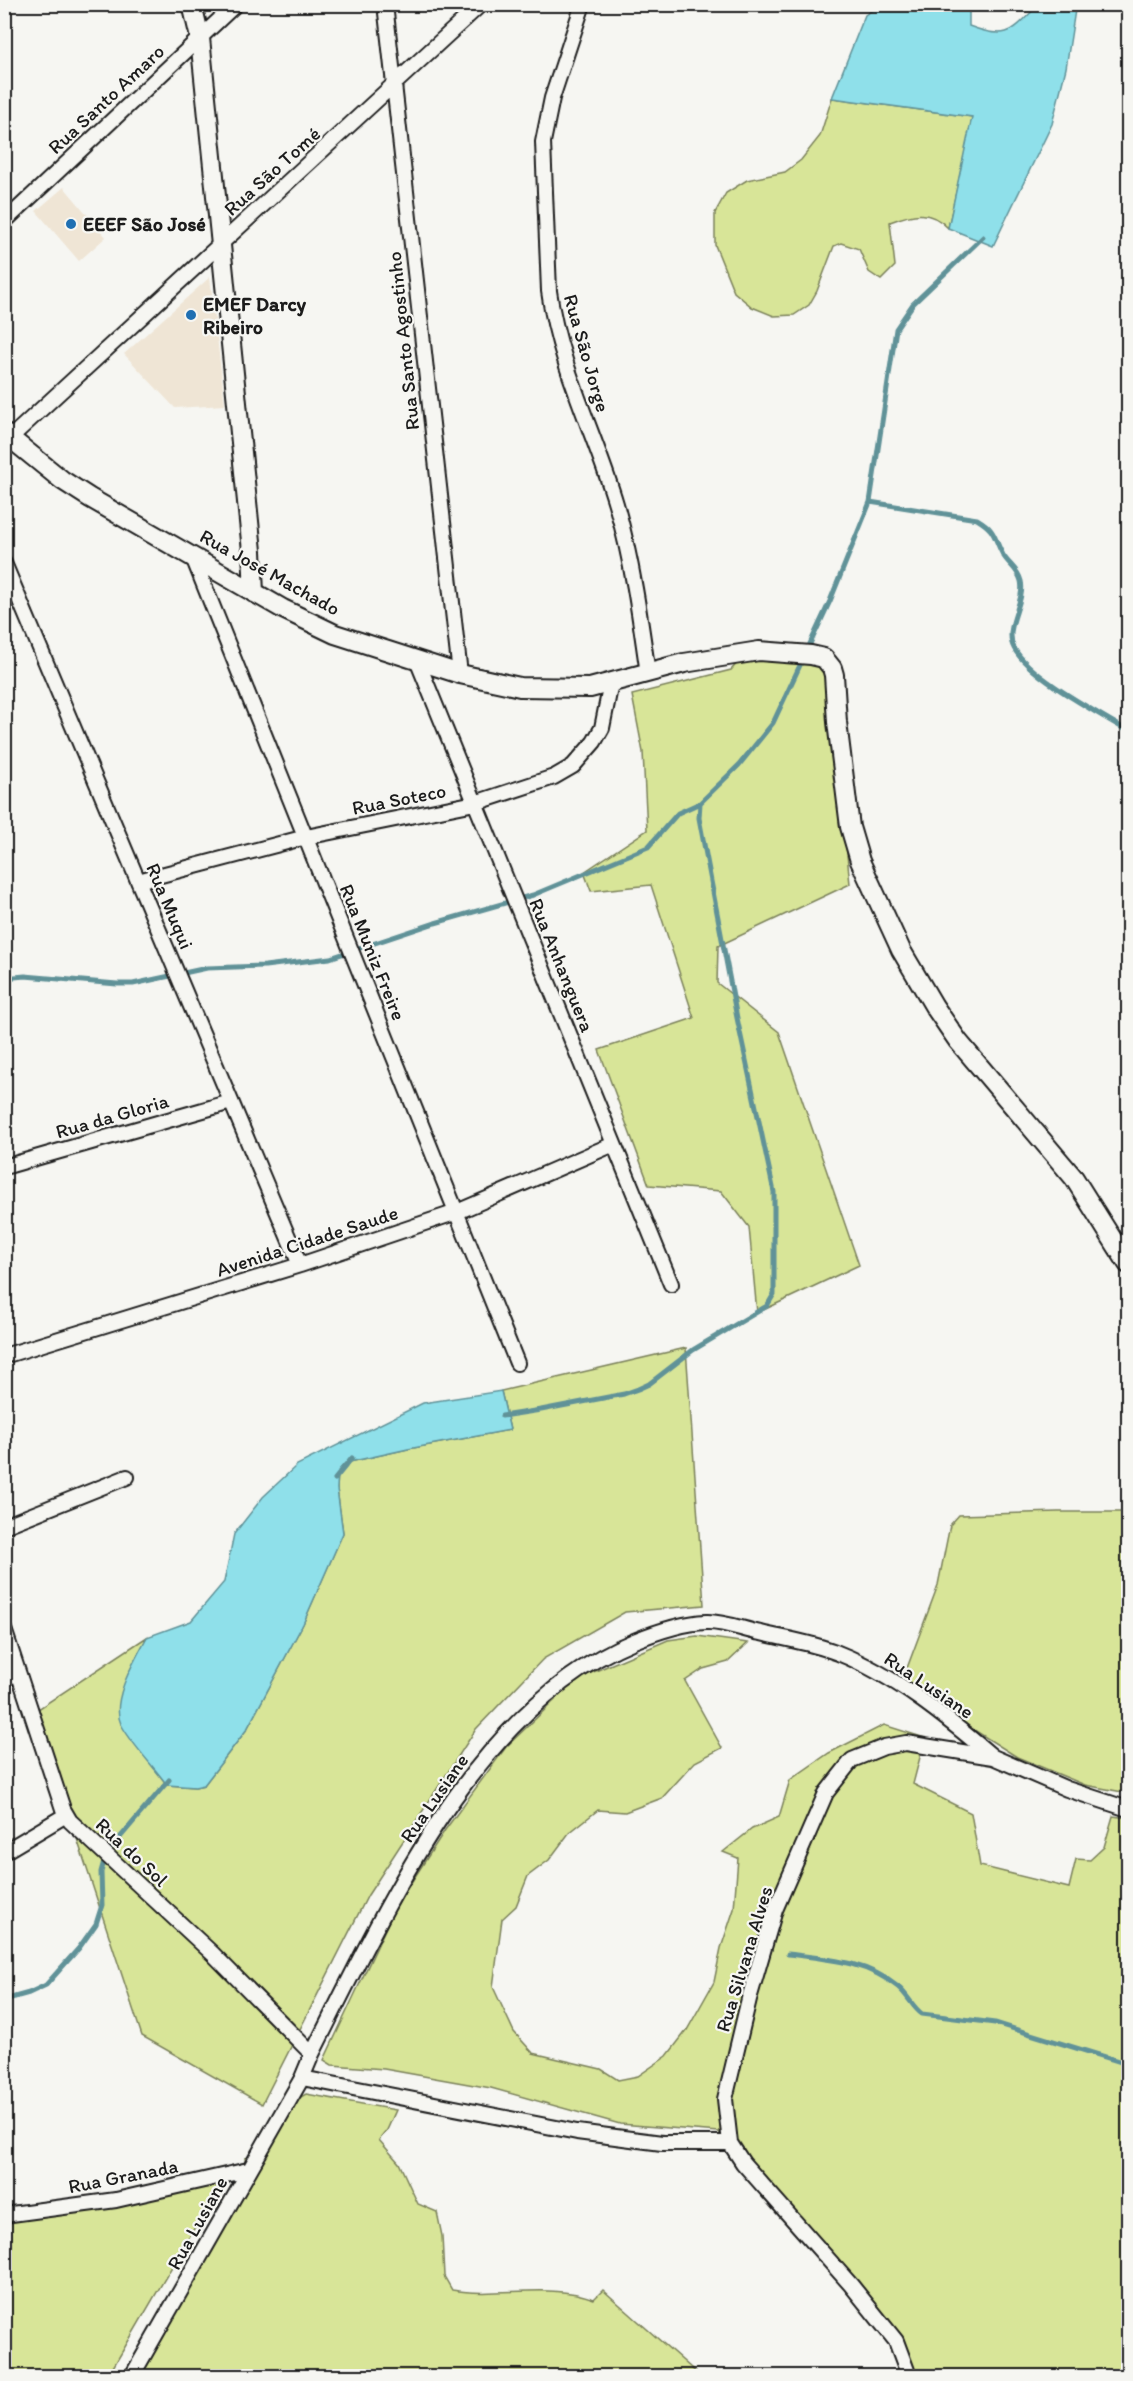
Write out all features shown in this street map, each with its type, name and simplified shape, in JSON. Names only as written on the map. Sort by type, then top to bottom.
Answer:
[{"type":"street","points":[[192,4],[200,38],[219,246],[250,529],[254,593]]},
{"type":"street","name":"Rua Santo Amaro","points":[[4,222],[236,4]]},
{"type":"street","name":"Rua Santo Agostinho","points":[[385,4],[396,84],[460,674]]},
{"type":"street","name":"Rua São Tomé","points":[[7,435],[219,246],[481,4]]},
{"type":"street","name":"Rua São Jorge","points":[[583,4],[552,98],[543,142],[549,291],[573,387],[615,503],[621,526],[637,589],[648,674]]},
{"type":"street","name":"Rua José Machado","points":[[7,435],[62,480],[90,498],[192,555],[254,593],[335,634],[460,674],[520,687],[590,688],[694,661],[748,653],[780,652],[824,658],[834,675],[837,722],[850,826],[860,861],[901,950],[958,1041],[1074,1179],[1128,1264]]},
{"type":"street","name":"Rua Muniz Freire","points":[[192,555],[518,1363]]},
{"type":"street","name":"Rua Muqui","points":[[4,563],[300,1265]]},
{"type":"street","name":"Rua Anhanguera","points":[[417,660],[671,1284]]},
{"type":"street","name":"Rua Soteco","points":[[138,881],[306,837],[475,803],[554,777],[573,766],[585,754],[602,728],[611,683]]},
{"type":"street","name":"Rua da Gloria","points":[[4,1167],[231,1102]]},
{"type":"street","name":"Avenida Cidade Saude","points":[[4,1356],[300,1265],[457,1212],[614,1144]]},
{"type":"street","points":[[4,1526],[127,1477]]},
{"type":"street","name":"Rua Lusiane","points":[[132,2376],[302,2078],[395,1889],[471,1776],[533,1707],[557,1685],[610,1650],[654,1633],[709,1622],[817,1646],[860,1662],[944,1715],[993,1756]]},
{"type":"street","name":"Rua do Sol","points":[[4,1629],[66,1815],[70,1821],[213,1954],[312,2054]]},
{"type":"street","points":[[4,1679],[18,1673]]},
{"type":"street","name":"Rua Silvana Alves","points":[[909,2376],[896,2341],[851,2285],[743,2163],[730,2143],[725,2099],[749,1999],[775,1910],[826,1793],[852,1760],[884,1747],[906,1743],[993,1756],[1067,1789],[1128,1809]]},
{"type":"street","points":[[4,1852],[66,1815]]},
{"type":"street","points":[[302,2078],[577,2132],[662,2143],[730,2143]]},
{"type":"street","name":"Rua Granada","points":[[4,2215],[116,2200],[248,2170]]},
{"type":"shaded area","name":"EEEF São José","points":[[64,187],[106,237],[79,261],[36,211]]},
{"type":"shaded area","name":"EMEF Darcy Ribeiro","points":[[210,277],[225,405],[175,408],[124,354]]},
{"type":"green space","points":[[832,98],[973,117],[948,228],[935,218],[921,214],[906,216],[890,222],[895,266],[881,280],[869,272],[859,249],[841,243],[834,246],[817,291],[809,305],[794,315],[774,316],[752,307],[734,292],[715,245],[715,213],[726,193],[747,180],[785,172],[801,160],[820,136]]},
{"type":"green space","points":[[799,658],[828,668],[850,884],[718,946],[717,983],[779,1032],[859,1265],[757,1313],[749,1227],[721,1191],[649,1185],[599,1050],[694,1018],[651,885],[591,891],[584,872],[647,830],[643,752],[632,695],[731,670],[741,659]]},
{"type":"green space","points":[[686,1348],[704,1605],[625,1612],[543,1659],[476,1729],[368,1895],[262,2104],[142,2036],[35,1711],[147,1637],[128,1675],[121,1724],[167,1785],[195,1787],[204,1785],[247,1729],[303,1624],[343,1533],[337,1489],[338,1471],[345,1463],[510,1430],[501,1391]]},
{"type":"green space","points":[[1128,1512],[1128,1793],[1085,1785],[1017,1757],[900,1687],[938,1585],[950,1525],[959,1515]]},
{"type":"green space","points":[[697,1636],[748,1643],[728,1662],[703,1669],[685,1681],[722,1748],[695,1762],[662,1798],[625,1812],[598,1810],[569,1833],[549,1860],[528,1876],[516,1906],[502,1919],[493,1987],[514,2032],[533,2053],[601,2069],[618,2080],[638,2076],[667,2056],[687,2030],[714,1982],[721,1948],[734,1909],[738,1858],[723,1852],[752,1829],[779,1817],[790,1780],[829,1753],[884,1725],[925,1738],[913,1784],[971,1813],[980,1866],[1069,1888],[1076,1859],[1090,1860],[1104,1847],[1113,1816],[1128,1818],[1128,2376],[910,2376],[892,2329],[738,2167],[719,2132],[620,2124],[491,2088],[384,2069],[332,2065],[324,2060],[396,1906],[445,1830],[506,1747],[577,1679],[668,1640]]},
{"type":"green space","points":[[306,2094],[396,2110],[387,2130],[379,2140],[399,2163],[418,2204],[437,2212],[442,2236],[444,2276],[452,2290],[559,2292],[594,2299],[603,2290],[700,2376],[138,2376],[247,2185],[245,2158],[265,2153],[270,2137],[270,2120],[283,2107]]},
{"type":"green space","points":[[210,2182],[219,2186],[108,2376],[5,2376],[4,2219]]},
{"type":"water","points":[[929,4],[969,10],[969,26],[993,33],[1001,33],[1015,27],[1038,5],[1075,10],[1066,68],[1052,124],[993,246],[948,228],[972,117],[832,98],[865,15],[880,5]]},
{"type":"water","points":[[501,1391],[510,1430],[345,1463],[338,1471],[337,1489],[343,1533],[303,1624],[247,1729],[204,1785],[195,1787],[167,1785],[121,1724],[119,1703],[121,1691],[147,1637],[191,1621],[224,1582],[234,1534],[263,1497],[297,1465],[423,1403]]},
{"type":"waterway","points":[[4,978],[25,976],[133,984],[207,968],[265,966],[330,958],[435,923],[533,895],[648,847],[678,813],[700,803],[739,765],[773,723],[830,601],[870,502],[896,329],[913,304],[983,237]]},
{"type":"waterway","points":[[870,502],[977,519],[988,527],[1003,555],[1018,573],[1021,581],[1022,589],[1011,632],[1014,648],[1022,659],[1049,683],[1128,731]]},
{"type":"waterway","points":[[502,1416],[624,1394],[638,1389],[649,1384],[693,1350],[767,1306],[774,1294],[774,1192],[737,1018],[699,818],[700,803]]},
{"type":"waterway","points":[[335,1479],[352,1458]]},
{"type":"waterway","points":[[4,2000],[29,1993],[46,1985],[79,1948],[96,1924],[102,1905],[101,1872],[106,1854],[169,1780]]},
{"type":"waterway","points":[[788,1954],[860,1966],[886,1978],[898,1987],[922,2014],[995,2023],[1128,2064]]},
{"type":"place","name":"EEEF São José","points":[[71,224]]},
{"type":"place","name":"EMEF Darcy Ribeiro","points":[[191,315]]}]
